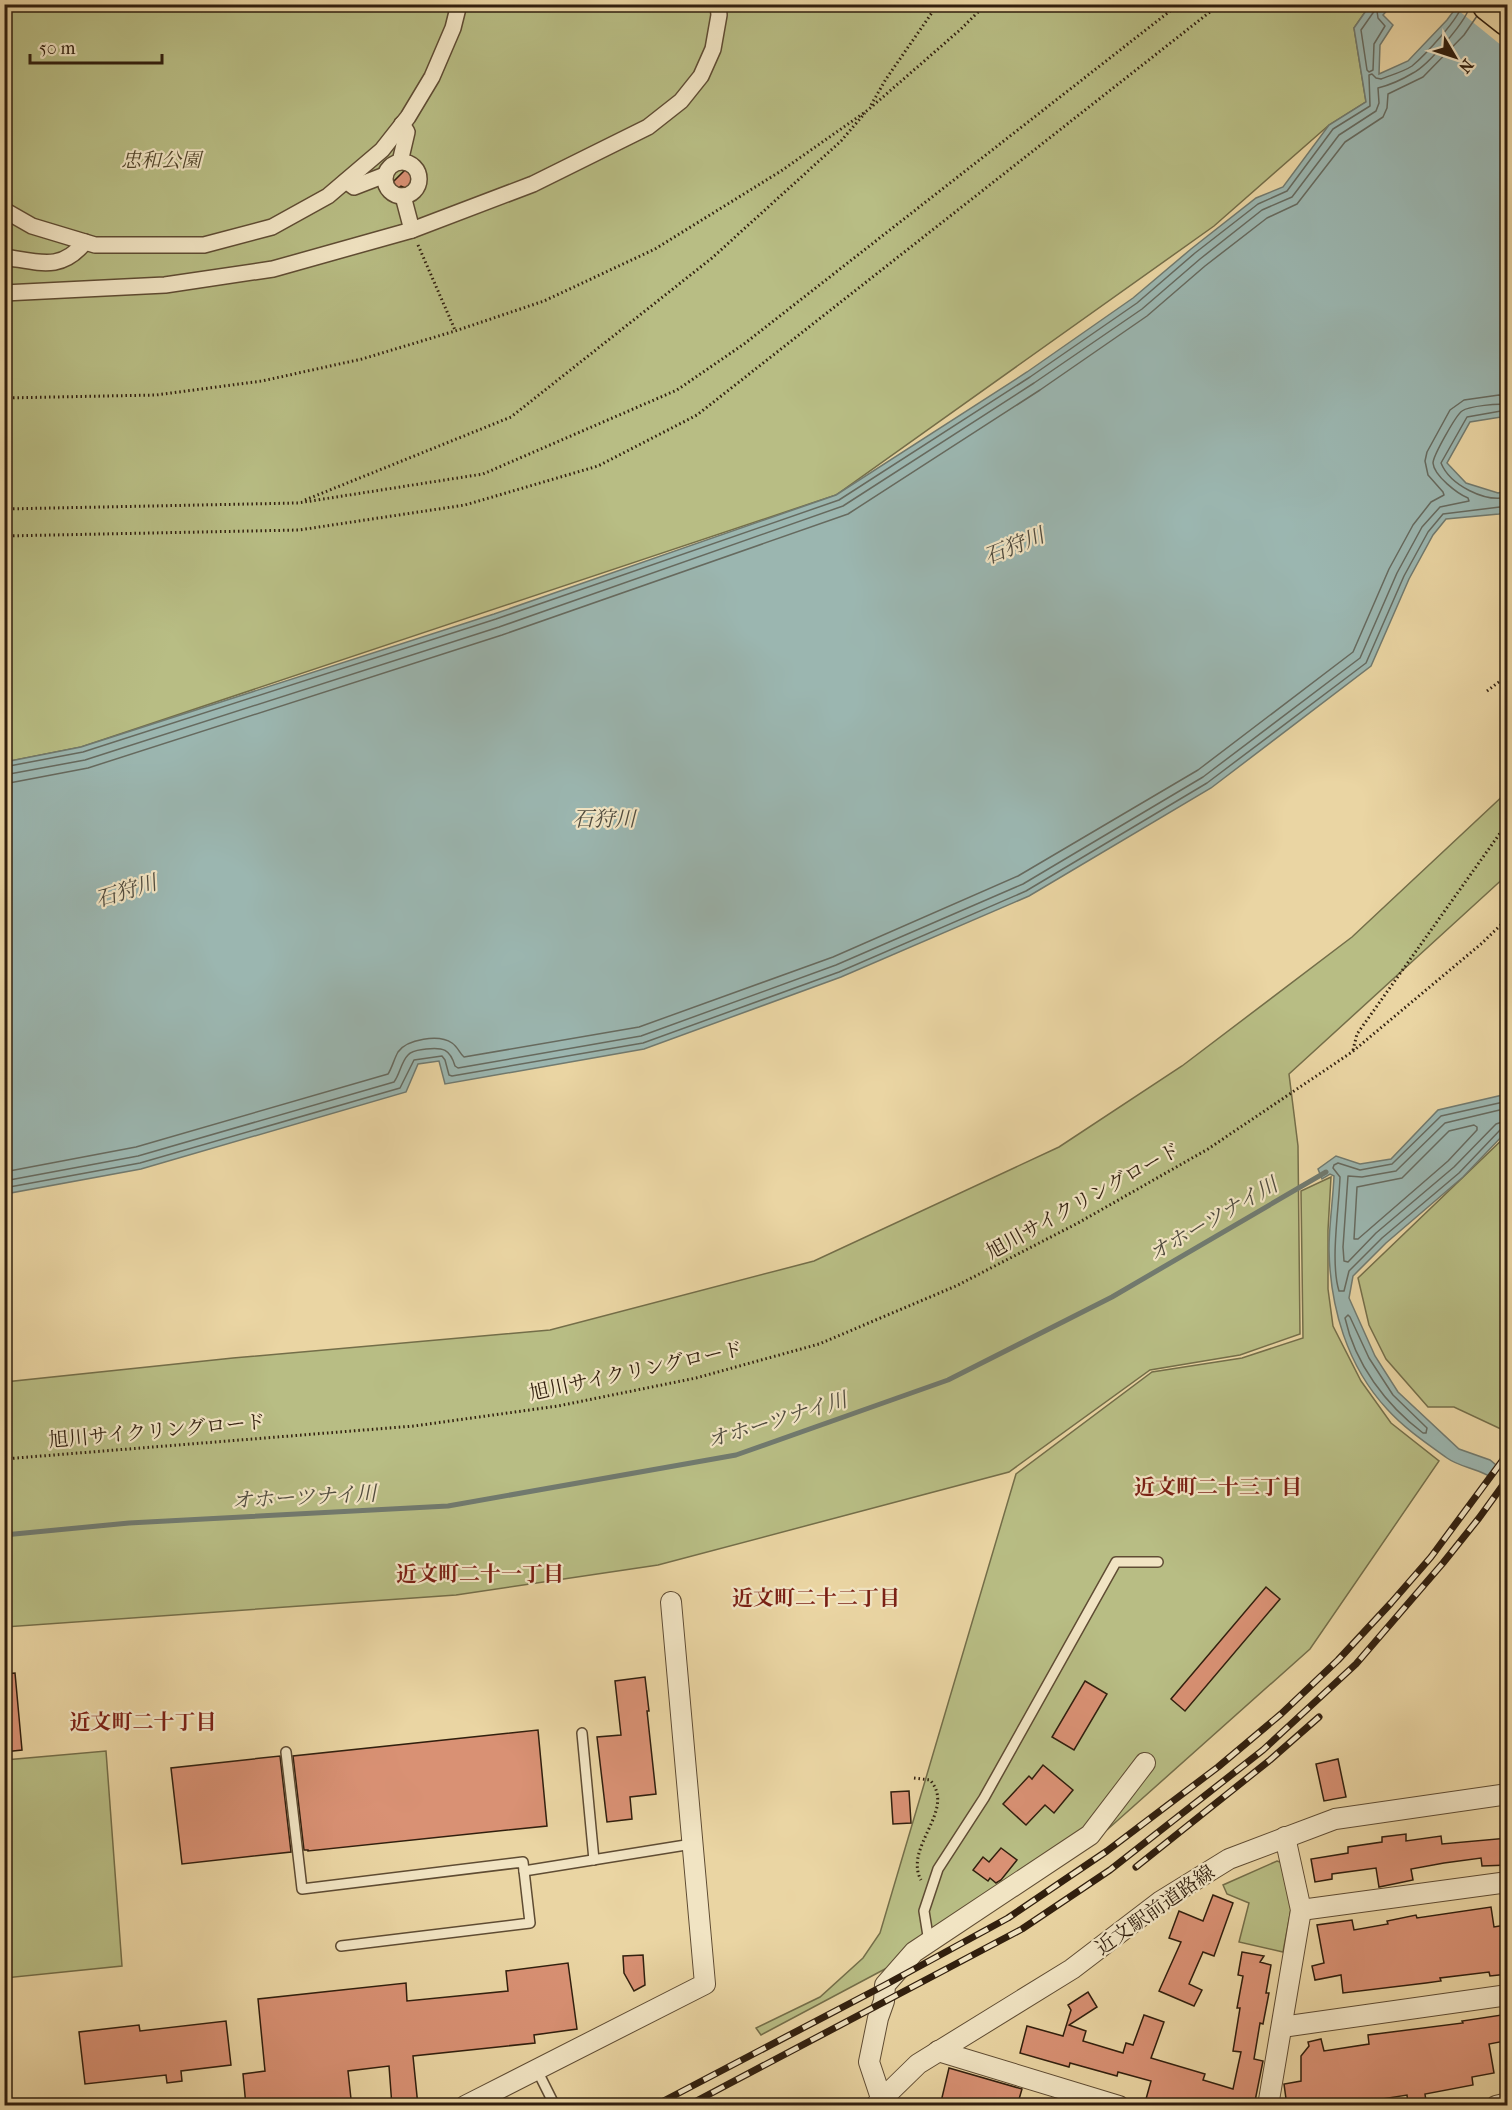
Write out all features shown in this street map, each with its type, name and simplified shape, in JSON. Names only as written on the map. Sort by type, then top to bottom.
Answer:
[{"type":"highway","points":[[1489,4],[1508,19]]},
{"type":"street","points":[[4,210],[32,226],[95,245],[204,245],[272,227],[328,196],[382,150],[402,124],[432,77],[453,28],[459,4]]},
{"type":"street","points":[[4,293],[165,285],[273,269],[412,230],[533,184],[648,127],[681,101],[701,76],[713,49],[719,15],[718,4]]},
{"type":"street","points":[[400,162],[407,132],[402,124]]},
{"type":"street","points":[[346,181],[354,187],[385,175],[390,167],[400,162],[409,162],[414,166],[420,178],[415,191],[403,196],[390,192],[386,186],[385,175]]},
{"type":"street","points":[[403,196],[412,230]]},
{"type":"street","points":[[4,258],[54,263],[67,259],[85,242]]},
{"type":"street","points":[[465,2106],[705,1984],[670,1602]]},
{"type":"street","points":[[878,2102],[869,2062],[884,2001],[885,1985],[914,1952],[1090,1835],[1145,1763]]},
{"type":"street","name":"近文駅前道路線","points":[[878,2102],[918,2064],[1072,1969],[1161,1901],[1229,1859],[1335,1819],[1508,1794]]},
{"type":"street","points":[[1268,2106],[1301,1910],[1285,1837]]},
{"type":"street","points":[[1301,1910],[1508,1882]]},
{"type":"street","points":[[1282,2027],[1508,1995]]},
{"type":"street","points":[[938,2051],[1119,2106]]},
{"type":"street","points":[[1496,2106],[1508,2103]]},
{"type":"lane","points":[[929,1942],[924,1911],[938,1869],[984,1798],[1116,1562],[1158,1562]]},
{"type":"lane","points":[[582,1733],[594,1860]]},
{"type":"lane","points":[[286,1752],[302,1889],[523,1862],[530,1923],[341,1946]]},
{"type":"lane","points":[[524,1870],[692,1844]]},
{"type":"lane","points":[[537,2070],[555,2106]]},
{"type":"path","points":[[298,503],[511,417],[712,258],[841,141],[868,110],[938,4]]},
{"type":"path","points":[[4,398],[156,395],[262,381],[362,359],[544,301],[655,249],[781,171],[868,110],[962,29],[986,4]]},
{"type":"path","points":[[4,509],[298,503],[483,474],[677,390],[744,344],[1179,4]]},
{"type":"path","points":[[4,536],[299,530],[465,505],[598,466],[697,415],[1220,4]]},
{"type":"path","points":[[412,230],[455,331]]},
{"type":"path","points":[[1487,691],[1508,675]]},
{"type":"path","points":[[1353,1052],[1357,1034],[1508,822]]},
{"type":"path","name":"旭川サイクリングロード","points":[[4,1459],[414,1426],[536,1409],[696,1378],[819,1344],[956,1286],[1078,1223],[1208,1149],[1353,1052],[1481,944],[1508,918]]},
{"type":"path","points":[[914,1778],[930,1780],[938,1788],[938,1803],[917,1857],[916,1872],[929,1895]]},
{"type":"green space","name":"忠和公園","points":[[4,5],[1370,5],[1354,28],[1366,102],[1329,125],[1214,226],[836,495],[81,747],[5,762]]},
{"type":"green space","points":[[1507,792],[1507,875],[1289,1074],[1298,1146],[1300,1334],[1240,1355],[1150,1370],[1009,1472],[658,1565],[456,1595],[5,1627],[5,1382],[233,1358],[550,1330],[814,1261],[1059,1147],[1182,1066],[1352,937]]},
{"type":"green space","points":[[1507,1135],[1508,1423],[1503,1430],[1454,1407],[1428,1407],[1386,1359],[1369,1325],[1358,1278]]},
{"type":"green space","points":[[1331,1177],[1328,1289],[1333,1326],[1361,1381],[1391,1423],[1439,1461],[1310,1649],[1108,1829],[979,1919],[761,2035],[756,2028],[820,1997],[863,1958],[880,1933],[1016,1474],[1152,1372],[1242,1358],[1303,1338],[1301,1191]]},
{"type":"green space","points":[[106,1751],[122,1966],[5,1978],[5,1760]]},
{"type":"green space","points":[[1277,1861],[1283,1863],[1291,1909],[1283,1952],[1239,1942],[1249,1903],[1227,1894],[1223,1885]]},
{"type":"water","name":"石狩川","points":[[1370,5],[1392,5],[1383,15],[1393,25],[1380,45],[1379,74],[1408,61],[1458,5],[1507,5],[1507,420],[1501,417],[1470,422],[1447,463],[1466,483],[1498,493],[1507,491],[1507,512],[1446,519],[1433,535],[1409,579],[1371,666],[1211,788],[1029,896],[841,977],[644,1049],[445,1084],[439,1061],[418,1064],[406,1092],[141,1169],[5,1194],[5,762],[81,747],[494,614],[836,495],[1027,372],[1133,298],[1256,198],[1283,187],[1329,125],[1366,102],[1354,28]]},
{"type":"water","points":[[1507,1094],[1507,1131],[1463,1177],[1386,1243],[1353,1276],[1349,1298],[1375,1356],[1398,1392],[1459,1449],[1490,1460],[1507,1474],[1507,1489],[1488,1475],[1451,1461],[1416,1435],[1387,1409],[1361,1374],[1343,1335],[1330,1271],[1329,1249],[1334,1176],[1330,1174],[1322,1179],[1318,1169],[1336,1156],[1360,1164],[1391,1159],[1438,1110]]},
{"type":"pier","points":[[1454,4],[1507,5],[1507,50],[1453,6]]},
{"type":"pier","points":[[1497,1462],[1508,1470],[1507,1492],[1486,1478]]},
{"type":"building","points":[[409,166],[416,171],[415,185],[410,190],[401,186],[395,191],[389,186]]},
{"type":"building","points":[[1266,1587],[1280,1599],[1185,1711],[1171,1699]]},
{"type":"building","points":[[15,1673],[22,1750],[4,1752],[4,1674]]},
{"type":"building","points":[[645,1677],[656,1794],[630,1797],[632,1819],[607,1822],[597,1737],[621,1735],[615,1681]]},
{"type":"building","points":[[1085,1681],[1107,1694],[1074,1750],[1052,1737]]},
{"type":"building","points":[[538,1730],[547,1826],[304,1850],[293,1756]]},
{"type":"building","points":[[280,1756],[291,1852],[182,1864],[171,1768]]},
{"type":"building","points":[[1338,1759],[1346,1797],[1324,1801],[1316,1764]]},
{"type":"building","points":[[1043,1765],[1073,1790],[1054,1813],[1045,1805],[1026,1825],[1003,1804],[1029,1776],[1032,1779]]},
{"type":"building","points":[[909,1791],[911,1823],[893,1824],[891,1792]]},
{"type":"building","points":[[1406,1834],[1406,1841],[1441,1836],[1442,1844],[1508,1838],[1508,1865],[1482,1866],[1481,1858],[1444,1863],[1411,1869],[1413,1880],[1379,1887],[1376,1868],[1332,1874],[1332,1879],[1315,1882],[1311,1859],[1348,1853],[1348,1847],[1382,1842],[1382,1837]]},
{"type":"building","points":[[1001,1848],[1017,1860],[1001,1880],[996,1883],[990,1878],[988,1881],[973,1870],[983,1857],[989,1862]]},
{"type":"building","points":[[1213,1895],[1233,1903],[1214,1956],[1203,1952],[1189,1984],[1202,1990],[1194,2006],[1159,1991],[1181,1942],[1169,1938],[1179,1911],[1203,1921]]},
{"type":"building","points":[[1491,1907],[1494,1927],[1506,1925],[1508,1974],[1490,1976],[1489,1972],[1440,1978],[1441,1981],[1343,1993],[1341,1975],[1315,1980],[1312,1966],[1324,1963],[1317,1925],[1352,1920],[1354,1930],[1388,1924],[1387,1921],[1416,1915],[1417,1918]]},
{"type":"building","points":[[1242,1952],[1264,1956],[1260,1962],[1271,1965],[1266,1993],[1269,1993],[1263,2024],[1260,2023],[1254,2059],[1263,2061],[1254,2106],[1166,2106],[1146,2099],[1151,2081],[1118,2072],[1117,2076],[1070,2063],[1069,2067],[1020,2053],[1027,2026],[1063,2036],[1071,2010],[1068,2005],[1088,1992],[1097,2007],[1069,2025],[1086,2031],[1083,2041],[1123,2053],[1126,2043],[1133,2045],[1144,2015],[1164,2022],[1151,2058],[1205,2074],[1203,2080],[1233,2089],[1241,2052],[1233,2051],[1243,1976],[1238,1975]]},
{"type":"building","points":[[643,1955],[645,1985],[634,1991],[624,1973],[623,1956]]},
{"type":"building","points":[[568,1963],[577,2029],[534,2035],[535,2043],[413,2056],[418,2106],[392,2106],[389,2066],[348,2071],[351,2099],[292,2106],[246,2106],[243,2074],[265,2071],[258,1999],[406,1983],[407,2001],[508,1991],[506,1971]]},
{"type":"building","points":[[1508,2014],[1508,2032],[1504,2033],[1505,2041],[1489,2044],[1494,2073],[1472,2077],[1473,2085],[1425,2094],[1426,2101],[1408,2104],[1407,2095],[1375,2100],[1376,2106],[1287,2106],[1284,2084],[1301,2081],[1301,2056],[1309,2046],[1308,2042],[1321,2039],[1324,2051],[1369,2044],[1368,2035],[1463,2023],[1462,2021]]},
{"type":"building","points":[[226,2021],[231,2065],[181,2071],[182,2081],[167,2083],[166,2075],[85,2084],[79,2032],[139,2025],[140,2031]]},
{"type":"building","points":[[949,2068],[1022,2089],[1017,2106],[940,2106]]},
{"type":"waterway","name":"オホーツナイ川","points":[[4,1535],[129,1523],[448,1506],[736,1455],[948,1380],[1112,1297],[1326,1172]]},
{"type":"railway","points":[[654,2106],[1008,1918],[1107,1851],[1218,1767],[1281,1714],[1338,1660],[1391,1603],[1431,1557],[1508,1453]]},
{"type":"railway","points":[[687,2106],[1022,1929],[1110,1870],[1263,1750],[1356,1664],[1443,1563],[1508,1478]]},
{"type":"railway","points":[[1136,1867],[1270,1760],[1319,1717]]},
{"type":"district","name":"近文町二十三丁目","points":[[1218,1487]]},
{"type":"district","name":"近文町二十一丁目","points":[[480,1574]]},
{"type":"district","name":"近文町二十二丁目","points":[[816,1598]]},
{"type":"district","name":"近文町二十丁目","points":[[143,1722]]}]
